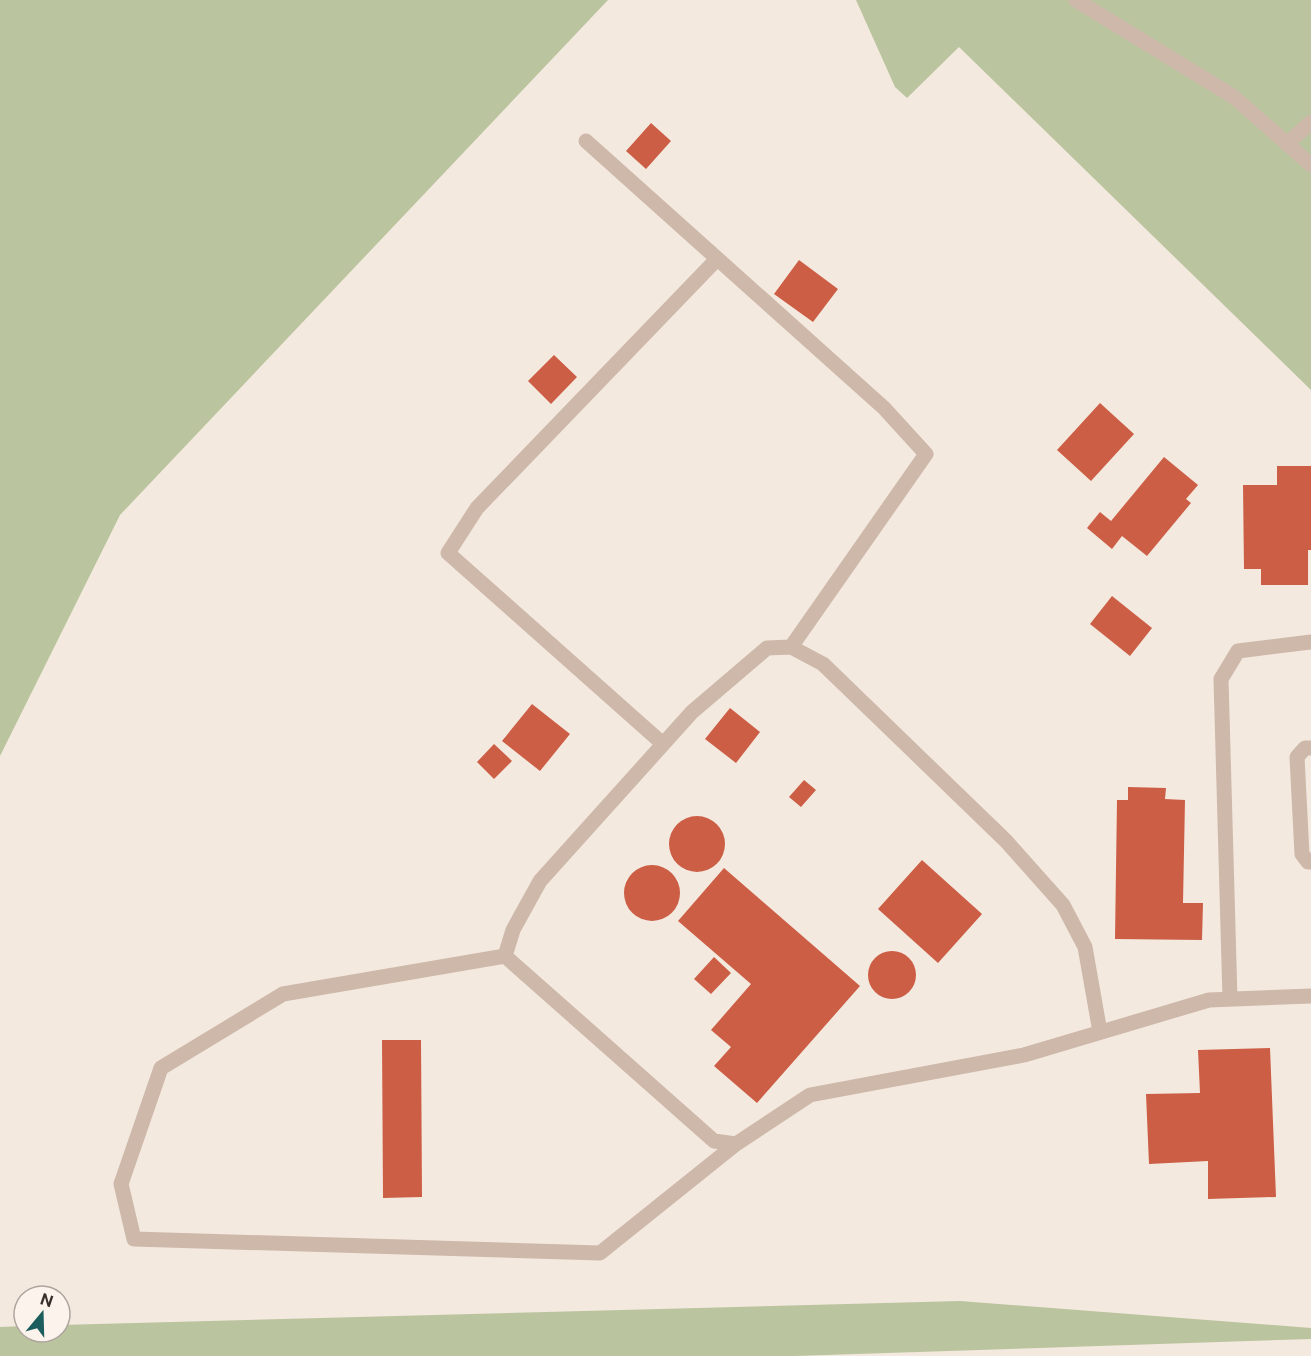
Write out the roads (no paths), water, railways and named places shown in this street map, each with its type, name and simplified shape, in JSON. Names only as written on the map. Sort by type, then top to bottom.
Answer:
[{"type":"street","points":[[1076,0],[1234,97],[1311,165]]},
{"type":"street","points":[[1287,144],[1311,122]]},
{"type":"street","points":[[586,141],[884,408],[926,454],[791,647]]},
{"type":"street","points":[[663,744],[448,553],[477,508],[717,259]]},
{"type":"street","points":[[1230,999],[1221,679],[1238,651],[1311,642]]},
{"type":"street","points":[[505,956],[513,930],[540,881],[692,712],[767,648],[791,647],[823,664],[1006,841],[1063,905],[1085,947],[1100,1032]]},
{"type":"street","points":[[1311,748],[1305,748],[1297,757],[1302,855],[1308,862],[1311,862]]},
{"type":"street","points":[[505,956],[714,1141],[736,1144]]},
{"type":"street","points":[[505,956],[283,994],[161,1068],[122,1184],[134,1239],[600,1253],[736,1144],[810,1095],[1024,1055],[1209,1000],[1311,996]]}]
